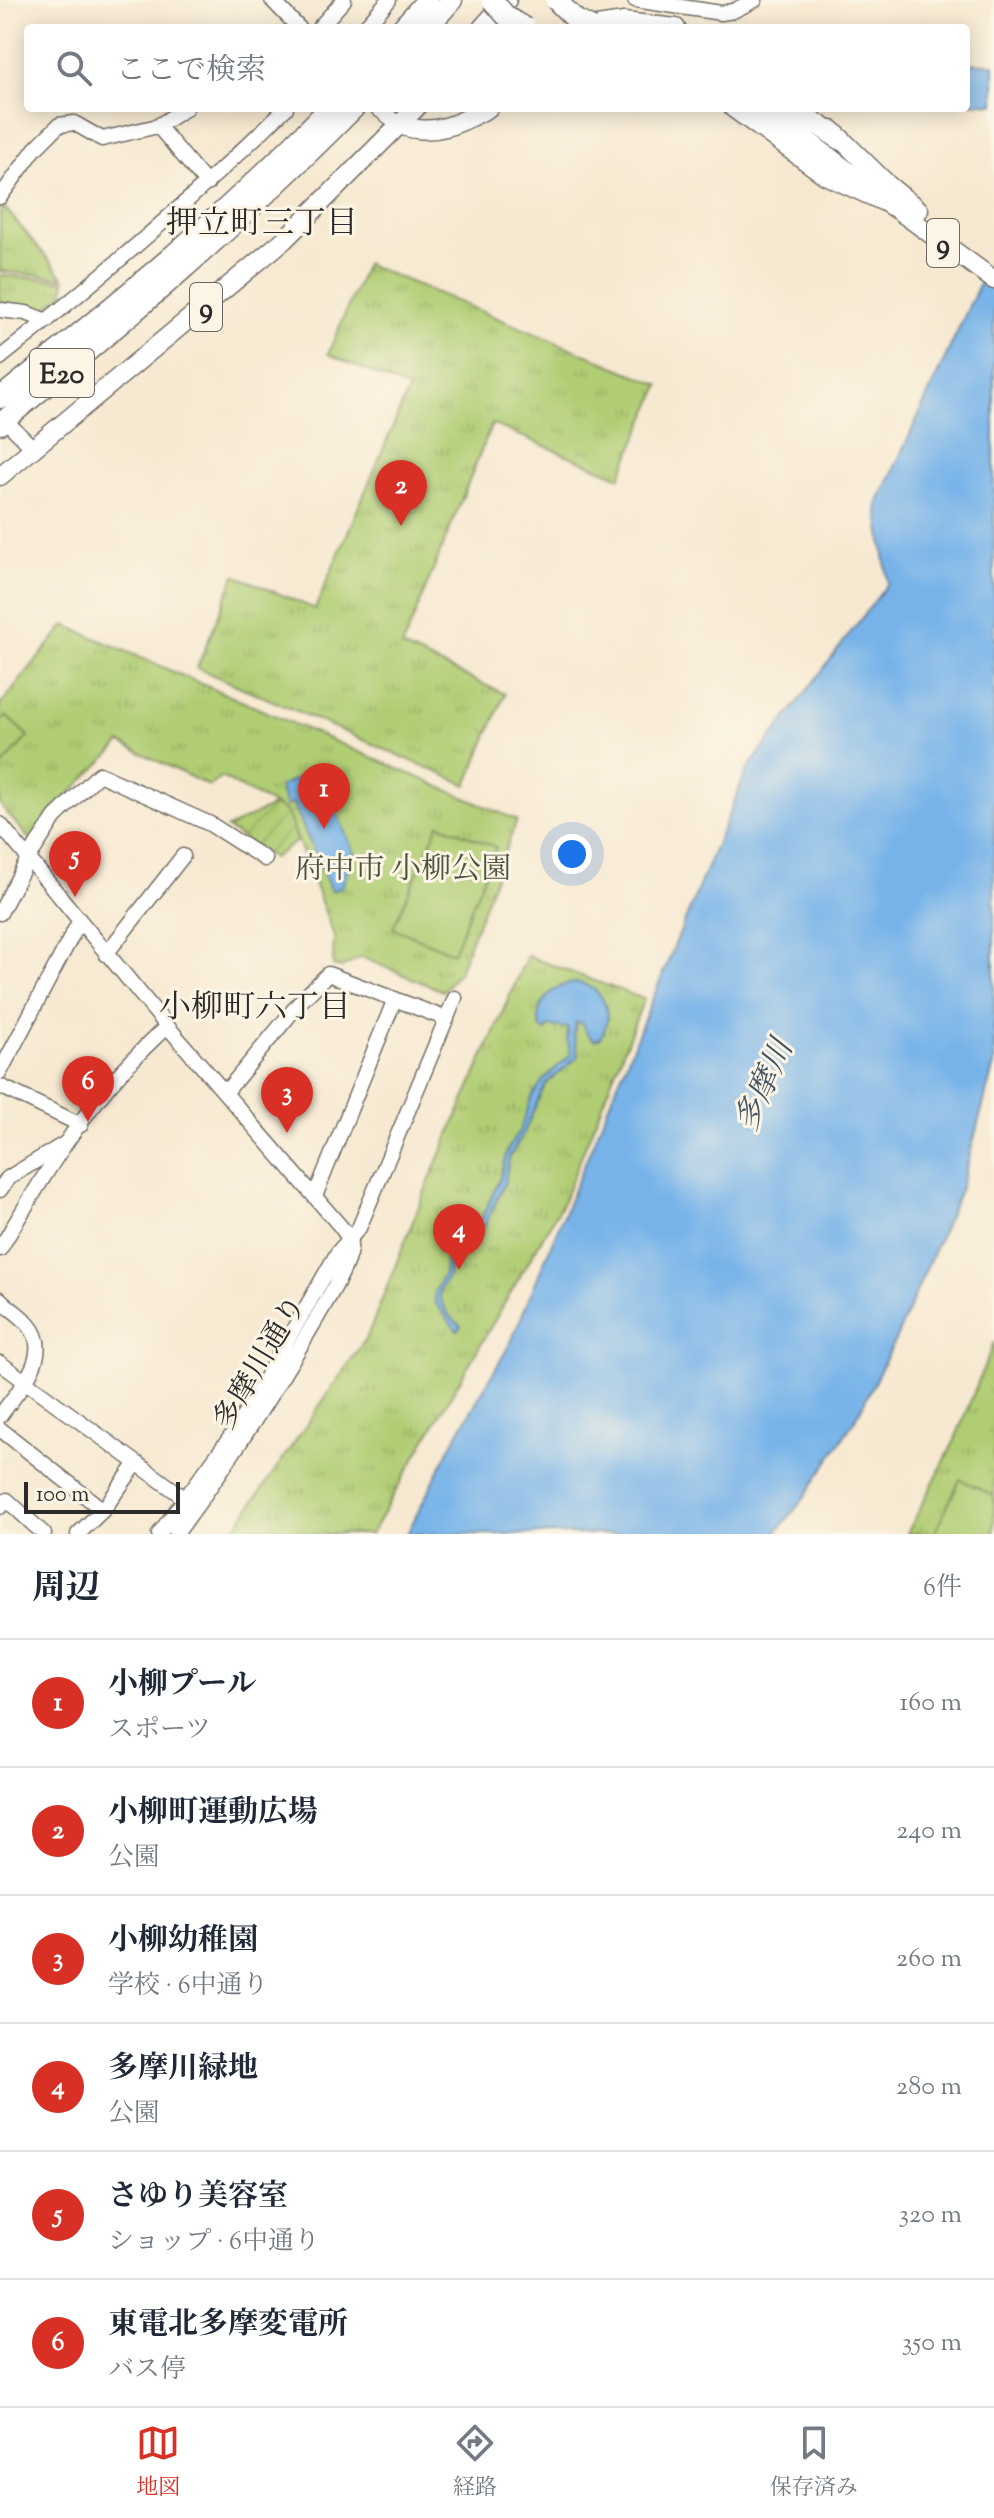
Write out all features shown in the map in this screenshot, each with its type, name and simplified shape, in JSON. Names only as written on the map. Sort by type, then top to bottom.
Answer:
[{"type":"highway","points":[[406,24],[427,0]]},
{"type":"highway","points":[[431,24],[452,0]]},
{"type":"highway","points":[[492,0],[507,17],[518,24]]},
{"type":"highway","points":[[556,0],[584,24]]},
{"type":"highway","name":"E20","points":[[0,398],[140,284],[232,202],[325,112]]},
{"type":"highway","name":"E20","points":[[6,426],[249,212],[350,112]]},
{"type":"highway","points":[[769,112],[896,201]]},
{"type":"highway","points":[[799,112],[841,140]]},
{"type":"main road","points":[[486,24],[507,0]]},
{"type":"main road","points":[[607,24],[654,24]]},
{"type":"main road","name":"9","points":[[0,476],[285,239],[412,112]]},
{"type":"main road","points":[[400,125],[417,119],[442,119],[457,112]]},
{"type":"main road","points":[[400,125],[414,130],[435,131],[451,127],[480,112]]},
{"type":"main road","name":"9","points":[[738,112],[825,175],[896,201],[994,265]]},
{"type":"main road","name":"9","points":[[810,112],[841,140],[896,201],[994,280]]},
{"type":"street","points":[[272,0],[283,22]]},
{"type":"street","points":[[323,24],[344,0]]},
{"type":"street","points":[[368,24],[389,0]]},
{"type":"street","points":[[635,0],[721,13],[733,11],[755,0]]},
{"type":"street","points":[[0,197],[35,149],[59,125],[74,123],[102,139],[158,126],[180,112]]},
{"type":"street","points":[[0,358],[207,184],[282,112]]},
{"type":"street","points":[[382,112],[400,125]]},
{"type":"street","points":[[158,126],[207,184]]},
{"type":"street","points":[[0,310],[26,313],[47,321]]},
{"type":"street","points":[[6,426],[34,449]]},
{"type":"street","points":[[0,913],[28,859],[55,817],[99,774],[210,824],[265,859]]},
{"type":"street","points":[[1,826],[349,1239]]},
{"type":"street","points":[[106,954],[183,856]]},
{"type":"street","points":[[0,1072],[79,922]]},
{"type":"street","points":[[225,1093],[301,1001],[328,974],[335,974],[447,1019]]},
{"type":"street","points":[[176,1534],[338,1252],[359,1228],[455,998]]},
{"type":"street","points":[[315,1196],[395,999]]},
{"type":"street","points":[[0,1249],[46,1172],[68,1142],[122,1071],[167,1026]]},
{"type":"street","points":[[0,1086],[81,1125]]},
{"type":"street","points":[[0,1190],[8,1178],[68,1142]]},
{"type":"street","name":"多摩川通り","points":[[192,1502],[284,1376],[348,1258],[349,1239]]},
{"type":"street","points":[[0,1299],[27,1322],[39,1346],[37,1358],[0,1416]]},
{"type":"street","points":[[0,1363],[192,1502]]},
{"type":"street","points":[[0,1429],[103,1510]]},
{"type":"street","points":[[78,1534],[103,1510],[137,1463]]},
{"type":"street","points":[[0,1507],[7,1500],[44,1534]]},
{"type":"street","points":[[159,1534],[192,1502]]},
{"type":"green space","points":[[4,207],[64,278],[0,271],[0,210]]},
{"type":"green space","points":[[366,264],[660,385],[620,477],[492,424],[402,647],[505,694],[467,785],[197,668],[235,575],[315,609],[409,389],[328,354]]},
{"type":"green space","points":[[0,275],[65,281],[64,293],[46,308],[0,303]]},
{"type":"green space","name":"府中市 小柳公園","points":[[65,625],[517,820],[459,971],[443,991],[361,957],[342,968],[333,966],[334,936],[287,812],[221,777],[209,786],[121,743],[46,817],[32,842],[0,805],[0,705]]},
{"type":"green space","points":[[6,716],[28,736],[0,769],[0,723]]},
{"type":"green space","points":[[274,805],[287,812],[297,841],[273,858],[227,828]]},
{"type":"green space","points":[[439,824],[496,847],[453,953],[393,928]]},
{"type":"green space","points":[[527,956],[644,999],[563,1202],[371,1534],[231,1534],[367,1337],[425,1191]]},
{"type":"green space","points":[[994,1342],[994,1534],[907,1534],[954,1442]]},
{"type":"green space","points":[[960,1479],[994,1496],[994,1534],[934,1534]]},
{"type":"water","points":[[970,63],[994,64],[994,104],[970,102]]},
{"type":"water","name":"多摩川","points":[[994,252],[994,1064],[961,1188],[898,1334],[858,1415],[802,1501],[775,1534],[407,1534],[452,1444],[511,1342],[747,770],[888,583],[877,506]]},
{"type":"water","points":[[306,774],[317,795],[331,799],[354,853],[342,887],[331,891],[293,803],[286,806],[279,787]]},
{"type":"water","points":[[571,983],[589,986],[602,998],[607,1014],[604,1031],[599,1039],[594,1040],[582,1023],[576,1022],[574,1034],[578,1057],[548,1082],[542,1091],[524,1133],[510,1156],[504,1184],[479,1238],[451,1259],[440,1299],[449,1315],[461,1326],[457,1331],[435,1303],[435,1292],[444,1273],[446,1257],[474,1234],[532,1097],[544,1079],[571,1055],[568,1028],[549,1026],[546,1031],[540,1027],[543,1002],[555,990]]},
{"type":"place","name":"小柳町運動広場","points":[[401,526]]},
{"type":"place","name":"小柳プール","points":[[324,829]]},
{"type":"place","name":"さゆり美容室","points":[[75,897]]},
{"type":"place","name":"東電北多摩変電所","points":[[88,1122]]},
{"type":"place","name":"小柳幼稚園","points":[[287,1133]]},
{"type":"place","name":"多摩川緑地","points":[[459,1270]]},
{"type":"district","name":"押立町三丁目","points":[[262,222]]},
{"type":"district","name":"小柳町六丁目","points":[[255,1006]]}]
